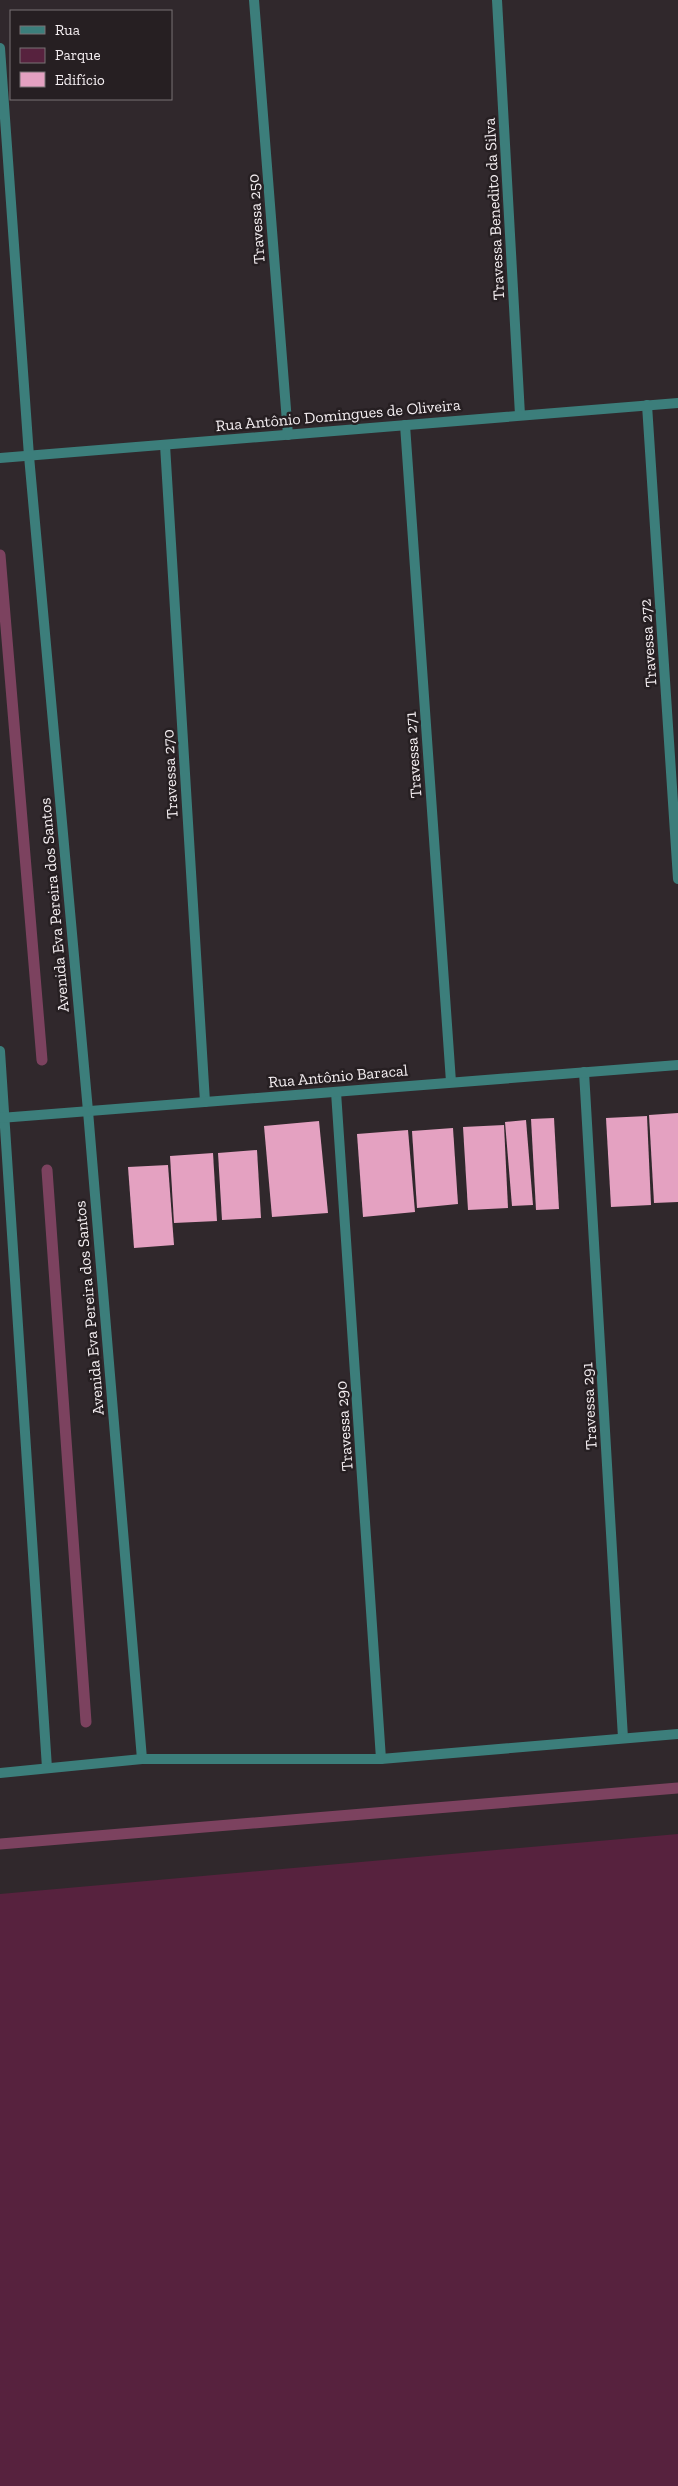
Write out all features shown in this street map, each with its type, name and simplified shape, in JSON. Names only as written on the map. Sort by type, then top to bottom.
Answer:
[{"type":"street","name":"Travessa 250","points":[[254,0],[288,435]]},
{"type":"street","name":"Travessa Benedito da Silva","points":[[497,0],[520,415]]},
{"type":"street","name":"Avenida Eva Pereira dos Santos","points":[[0,48],[29,456],[88,1111],[142,1759]]},
{"type":"street","name":"Rua Antônio Domingues de Oliveira","points":[[0,458],[678,403]]},
{"type":"street","name":"Travessa 272","points":[[647,405],[678,879]]},
{"type":"street","name":"Travessa 271","points":[[405,425],[451,1082]]},
{"type":"street","name":"Travessa 270","points":[[165,445],[205,1102]]},
{"type":"street","points":[[0,1051],[2,1118],[46,1768]]},
{"type":"street","name":"Rua Antônio Baracal","points":[[2,1118],[678,1064]]},
{"type":"street","name":"Travessa 291","points":[[584,1072],[624,1738]]},
{"type":"street","name":"Travessa 290","points":[[336,1092],[381,1759]]},
{"type":"street","points":[[0,1773],[142,1759],[381,1759],[678,1734]]},
{"type":"green space","points":[[678,1834],[678,2486],[0,2486],[0,1894]]},
{"type":"building","points":[[678,1113],[678,1202],[654,1203],[649,1115]]},
{"type":"building","points":[[647,1116],[651,1205],[611,1207],[606,1118]]},
{"type":"building","points":[[554,1118],[559,1209],[536,1210],[531,1119]]},
{"type":"building","points":[[526,1120],[533,1205],[512,1206],[505,1122]]},
{"type":"building","points":[[319,1121],[328,1213],[272,1217],[264,1126]]},
{"type":"building","points":[[504,1125],[508,1208],[468,1210],[463,1127]]},
{"type":"building","points":[[453,1128],[458,1204],[417,1208],[412,1131]]},
{"type":"building","points":[[408,1130],[415,1212],[363,1217],[357,1134]]},
{"type":"building","points":[[257,1150],[261,1218],[222,1220],[218,1153]]},
{"type":"building","points":[[213,1153],[217,1221],[174,1223],[170,1156]]},
{"type":"building","points":[[168,1165],[174,1245],[134,1248],[128,1167]]},
{"type":"waterway","points":[[0,555],[42,1060]]},
{"type":"waterway","points":[[47,1170],[86,1722]]},
{"type":"waterway","points":[[0,1844],[678,1788]]}]
